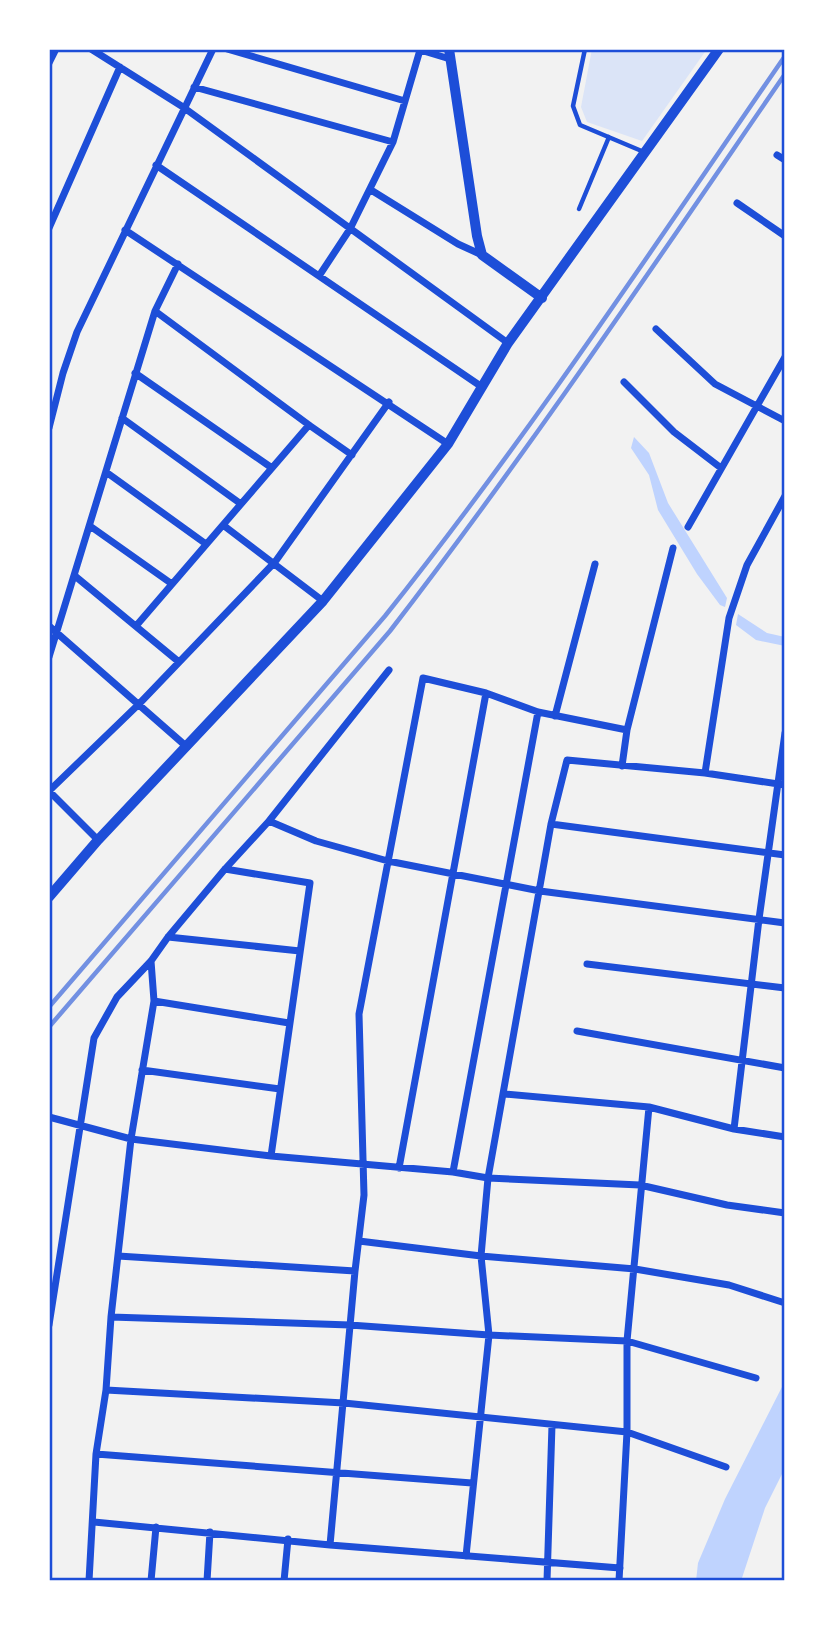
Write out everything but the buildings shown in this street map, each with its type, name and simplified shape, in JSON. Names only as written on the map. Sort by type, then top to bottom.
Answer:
[{"type":"street","points":[[49,63],[57,49]]},
{"type":"street","points":[[91,49],[183,107],[508,343]]},
{"type":"street","points":[[49,428],[76,332],[213,49]]},
{"type":"street","points":[[227,49],[405,101]]},
{"type":"street","points":[[319,276],[350,229],[393,142],[419,49],[449,54],[482,255]]},
{"type":"street","points":[[49,897],[98,840],[323,601],[448,444],[508,343],[719,49]]},
{"type":"street","points":[[49,228],[120,67]]},
{"type":"street","points":[[194,86],[393,142]]},
{"type":"street","points":[[777,155],[785,160]]},
{"type":"street","points":[[156,165],[482,387]]},
{"type":"street","points":[[371,190],[458,244],[482,255],[542,298]]},
{"type":"street","points":[[737,203],[785,236]]},
{"type":"street","points":[[125,230],[389,402],[448,444]]},
{"type":"street","points":[[49,657],[155,311],[178,264]]},
{"type":"street","points":[[155,311],[352,455]]},
{"type":"street","points":[[656,329],[715,384],[785,421]]},
{"type":"street","points":[[688,527],[785,357]]},
{"type":"street","points":[[135,373],[272,468]]},
{"type":"street","points":[[624,382],[674,432],[720,468]]},
{"type":"street","points":[[98,840],[49,791],[139,704],[275,562],[389,402]]},
{"type":"street","points":[[122,418],[241,504]]},
{"type":"street","points":[[136,626],[309,425]]},
{"type":"street","points":[[106,472],[206,544]]},
{"type":"street","points":[[705,773],[729,618],[747,565],[785,496]]},
{"type":"street","points":[[223,525],[323,601]]},
{"type":"street","points":[[90,526],[172,584]]},
{"type":"street","points":[[622,766],[627,730],[673,548]]},
{"type":"street","points":[[555,716],[595,564]]},
{"type":"street","points":[[75,576],[179,662]]},
{"type":"street","points":[[49,626],[187,747]]},
{"type":"street","points":[[49,1325],[94,1038],[117,997],[151,961],[225,869],[270,821],[388,670]]},
{"type":"street","points":[[331,1545],[355,1270],[365,1195],[359,1014],[423,678],[486,693],[538,712],[627,730]]},
{"type":"street","points":[[399,1168],[486,693]]},
{"type":"street","points":[[453,1172],[538,712]]},
{"type":"street","points":[[734,1129],[758,919],[781,784],[785,733]]},
{"type":"street","points":[[466,1556],[489,1335],[481,1256],[488,1178],[551,824],[567,760],[705,773],[781,784]]},
{"type":"street","points":[[270,821],[316,841],[453,874],[540,891],[785,923]]},
{"type":"street","points":[[551,824],[785,855]]},
{"type":"street","points":[[225,869],[310,883],[271,1156]]},
{"type":"street","points":[[168,937],[300,951]]},
{"type":"street","points":[[89,1581],[96,1454],[106,1390],[111,1317],[131,1139],[154,1001],[151,961]]},
{"type":"street","points":[[587,964],[785,988]]},
{"type":"street","points":[[154,1001],[289,1023]]},
{"type":"street","points":[[577,1031],[785,1068]]},
{"type":"street","points":[[142,1070],[280,1089]]},
{"type":"street","points":[[504,1094],[649,1107],[734,1129],[785,1137]]},
{"type":"street","points":[[619,1581],[627,1432],[627,1341],[649,1107]]},
{"type":"street","points":[[49,1117],[131,1139],[363,1166],[453,1172],[488,1178],[640,1185],[727,1205],[785,1213]]},
{"type":"street","points":[[359,1241],[481,1256],[635,1269],[729,1285],[785,1303]]},
{"type":"street","points":[[118,1256],[355,1270]]},
{"type":"street","points":[[111,1317],[350,1325],[627,1341],[756,1377]]},
{"type":"street","points":[[106,1390],[344,1402],[627,1432],[726,1467]]},
{"type":"street","points":[[547,1581],[552,1425]]},
{"type":"street","points":[[96,1454],[472,1483]]},
{"type":"street","points":[[94,1522],[331,1545],[620,1568]]},
{"type":"street","points":[[151,1581],[156,1527]]},
{"type":"street","points":[[207,1581],[211,1532]]},
{"type":"street","points":[[284,1581],[288,1539]]},
{"type":"lane","points":[[584,49],[573,106],[580,125],[645,152]]},
{"type":"lane","points":[[579,209],[609,138]]},
{"type":"shaded area","points":[[592,49],[707,49],[642,141],[587,122],[581,107]]},
{"type":"water","points":[[634,437],[649,453],[668,503],[727,598],[725,607],[720,605],[697,574],[658,510],[649,475],[631,448]]},
{"type":"water","points":[[738,614],[767,633],[785,637],[785,646],[756,640],[736,625]]},
{"type":"water","points":[[785,1381],[785,1468],[765,1508],[741,1581],[696,1581],[698,1563],[725,1499]]},
{"type":"railway","points":[[49,1007],[385,616],[438,548],[590,340],[785,56]]},
{"type":"railway","points":[[49,1027],[390,631],[542,425],[785,74]]}]
